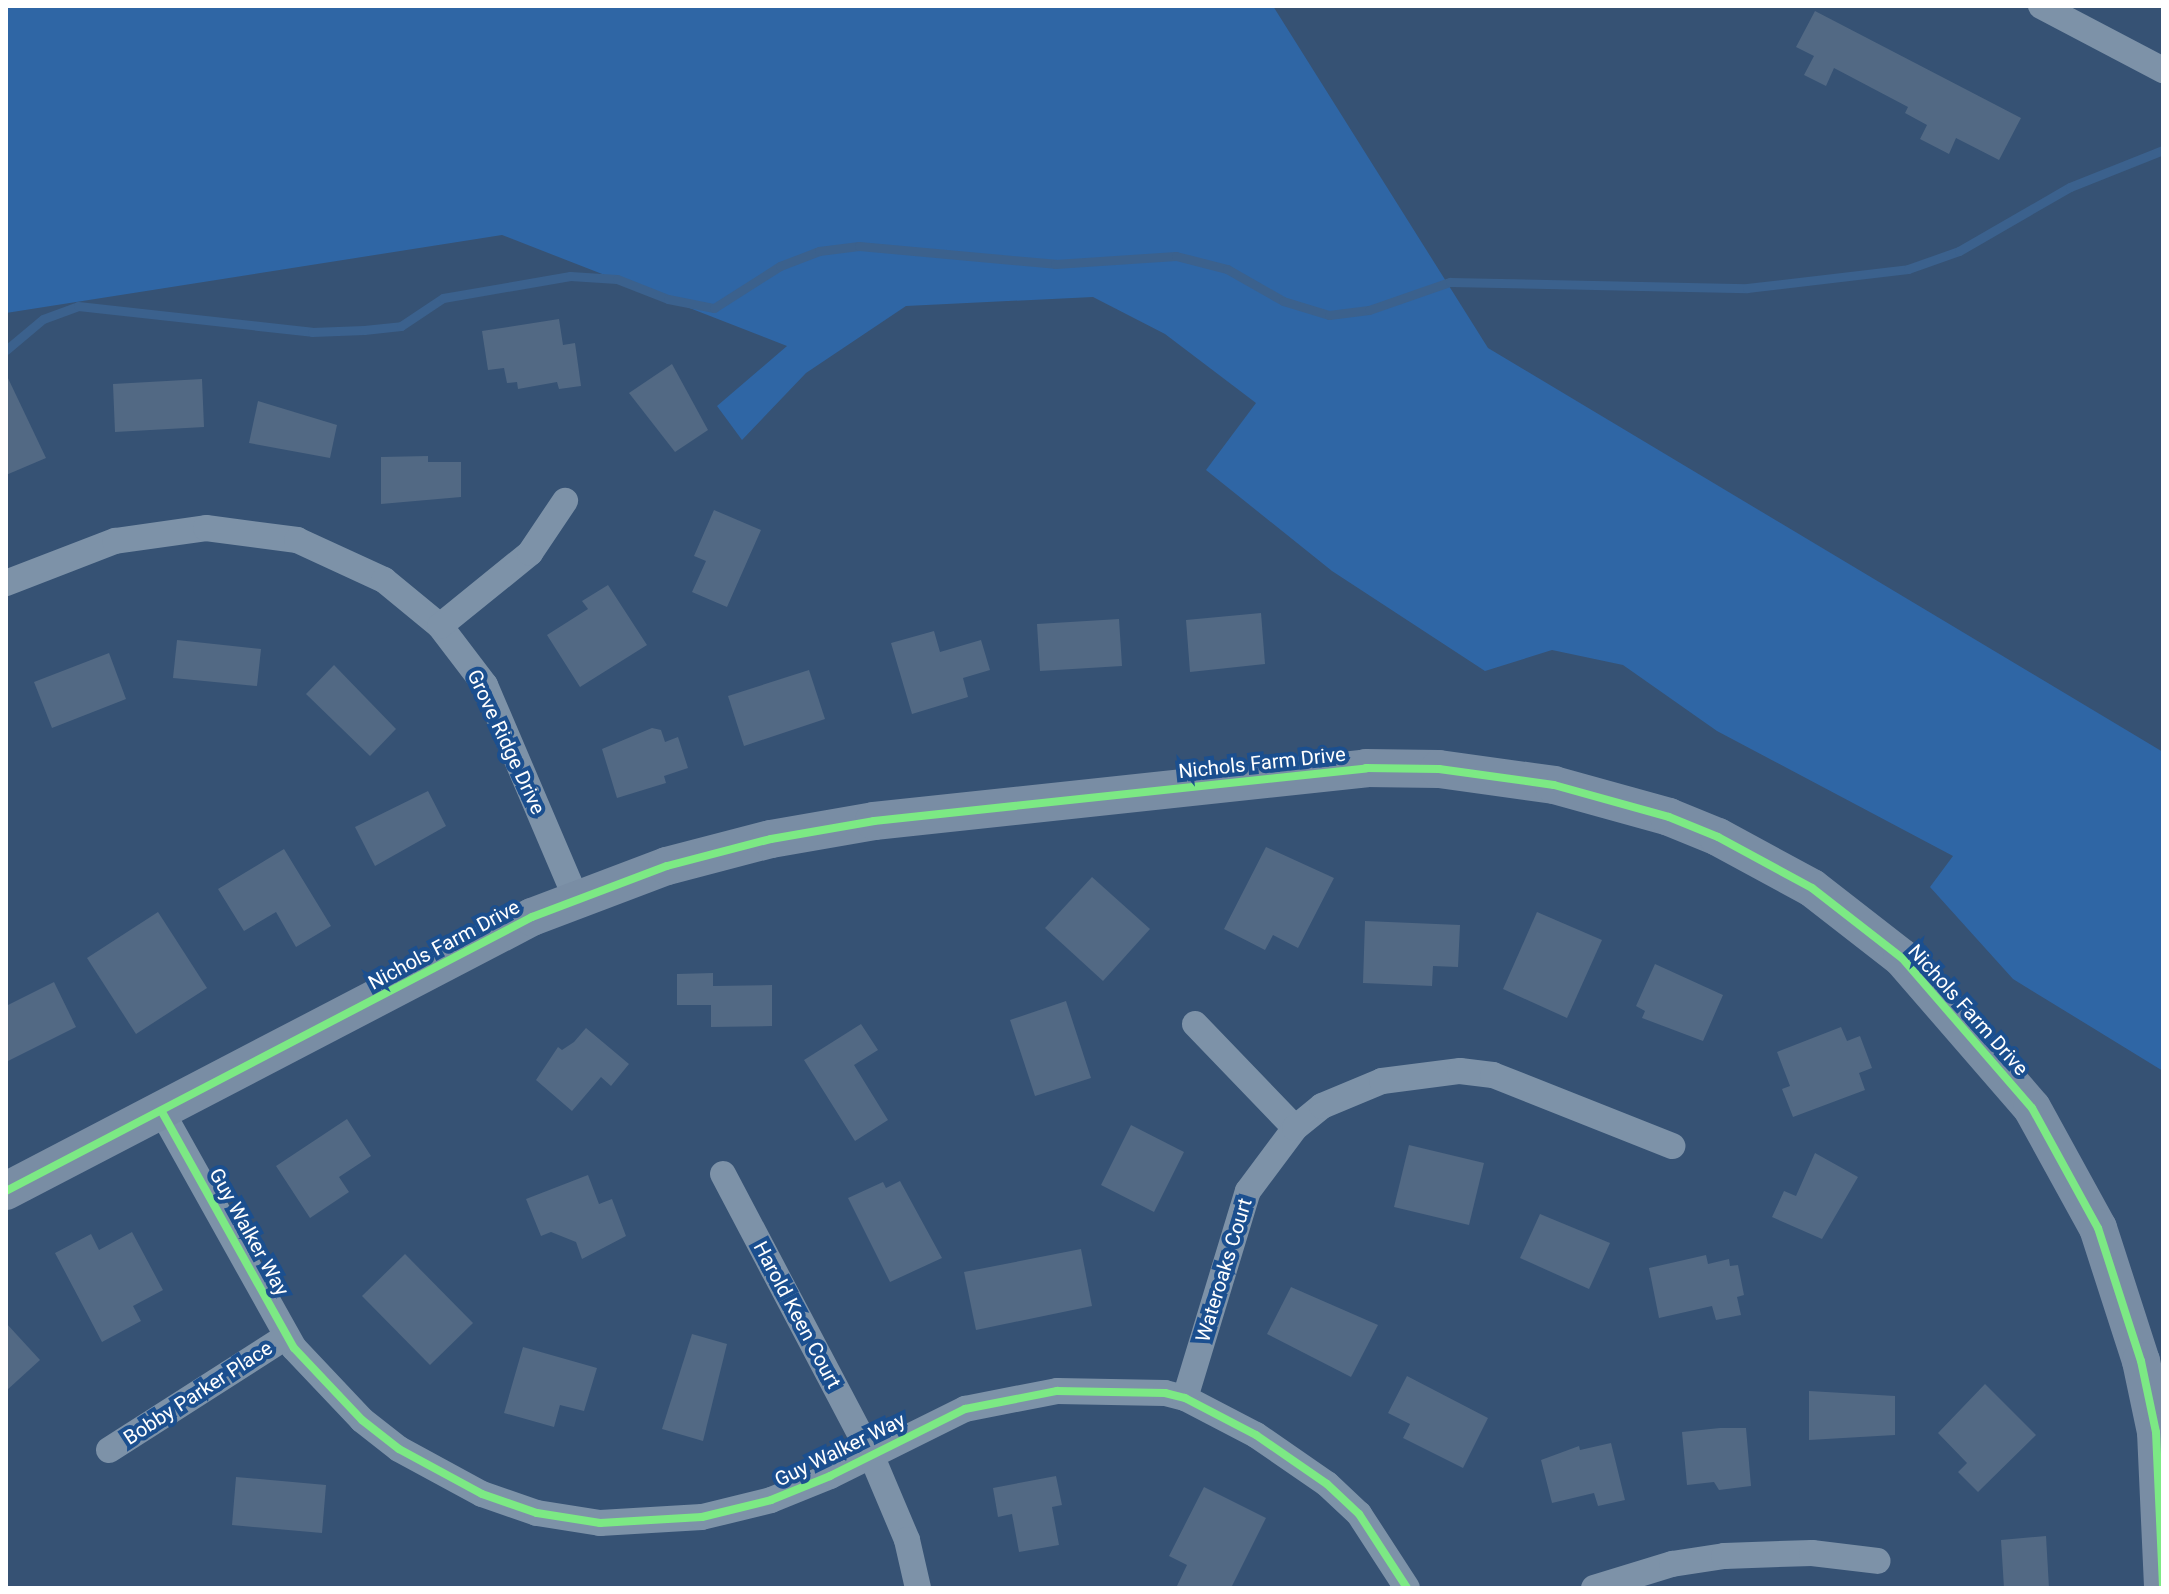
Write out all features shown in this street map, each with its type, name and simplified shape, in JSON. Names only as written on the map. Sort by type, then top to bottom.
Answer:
[{"type":"street","points":[[2041,6],[2163,70]]},
{"type":"street","points":[[440,626],[530,553],[565,501]]},
{"type":"street","name":"Grove Ridge Drive","points":[[6,583],[115,541],[167,530],[243,529],[297,540],[384,580],[440,626],[485,685],[576,898]]},
{"type":"street","name":"Nichols Farm Drive","points":[[6,1191],[576,898],[667,866],[771,839],[874,821],[1366,768],[1499,775],[1611,797],[1669,817],[1718,837],[1858,920],[1954,1013],[2032,1108],[2098,1228],[2120,1287],[2160,1448],[2163,1588]]},
{"type":"street","points":[[1195,1024],[1295,1128]]},
{"type":"street","name":"Wateroaks Court","points":[[1185,1398],[1248,1191],[1295,1128],[1322,1106],[1382,1081],[1460,1071],[1493,1075],[1672,1146]]},
{"type":"street","name":"Guy Walker Way","points":[[162,1112],[287,1336],[328,1387],[399,1449],[482,1494],[537,1513],[600,1523],[702,1517],[771,1500],[872,1457],[928,1425],[1004,1399],[1101,1390],[1185,1398],[1290,1455],[1327,1484],[1359,1514],[1407,1588]]},
{"type":"street","name":"Harold Keen Court","points":[[723,1174],[872,1457],[907,1540],[918,1588]]},
{"type":"street","name":"Bobby Parker Place","points":[[109,1450],[287,1336]]},
{"type":"street","points":[[1594,1588],[1672,1564],[1724,1556],[1812,1553],[1878,1561]]},
{"type":"shaded area","points":[[6,6],[1273,6],[1488,348],[2163,752],[2163,1071],[2013,979],[1930,887],[1953,856],[1717,731],[1623,665],[1552,650],[1485,671],[1332,571],[1206,470],[1256,403],[1165,334],[1093,297],[906,306],[806,373],[742,440],[717,406],[787,346],[502,235],[6,313]]},
{"type":"building","points":[[1815,11],[2021,118],[1999,160],[1956,138],[1949,154],[1920,139],[1927,125],[1905,113],[1908,107],[1834,68],[1826,86],[1804,75],[1814,56],[1796,47]]},
{"type":"building","points":[[559,319],[563,345],[575,343],[581,386],[559,389],[557,382],[518,389],[517,382],[507,383],[504,368],[488,370],[482,331]]},
{"type":"building","points":[[672,364],[708,430],[675,452],[629,393]]},
{"type":"building","points":[[6,374],[46,458],[6,475]]},
{"type":"building","points":[[202,379],[204,427],[115,432],[113,384]]},
{"type":"building","points":[[258,401],[337,425],[330,458],[249,443]]},
{"type":"building","points":[[428,456],[428,462],[461,462],[461,497],[381,504],[381,457]]},
{"type":"building","points":[[714,510],[761,530],[727,607],[692,592],[706,561],[694,556]]},
{"type":"building","points":[[608,585],[647,645],[580,687],[547,635],[588,609],[582,601]]},
{"type":"building","points":[[1261,613],[1265,664],[1190,672],[1186,620]]},
{"type":"building","points":[[1119,619],[1122,666],[1040,671],[1037,624]]},
{"type":"building","points":[[934,631],[940,652],[981,640],[990,670],[963,678],[968,697],[912,714],[891,643]]},
{"type":"building","points":[[177,640],[261,649],[257,686],[173,678]]},
{"type":"building","points":[[109,653],[126,699],[52,728],[34,682]]},
{"type":"building","points":[[334,665],[396,729],[370,756],[306,694]]},
{"type":"building","points":[[809,670],[825,719],[744,746],[728,696]]},
{"type":"building","points":[[652,728],[661,730],[665,742],[678,737],[688,768],[664,776],[666,783],[617,798],[602,749]]},
{"type":"building","points":[[428,791],[446,826],[375,866],[355,827]]},
{"type":"building","points":[[1266,847],[1334,878],[1298,948],[1273,935],[1265,950],[1224,929]]},
{"type":"building","points":[[284,849],[331,926],[296,947],[276,912],[244,931],[218,889]]},
{"type":"building","points":[[1092,877],[1150,929],[1103,981],[1045,928]]},
{"type":"building","points":[[158,912],[207,988],[136,1034],[87,958]]},
{"type":"building","points":[[1537,912],[1602,940],[1567,1018],[1503,989]]},
{"type":"building","points":[[1365,921],[1460,925],[1458,967],[1433,966],[1432,986],[1363,983]]},
{"type":"building","points":[[1655,964],[1723,995],[1703,1041],[1642,1018],[1645,1011],[1636,1006]]},
{"type":"building","points":[[713,973],[713,986],[772,985],[772,1026],[711,1027],[711,1005],[677,1005],[677,974]]},
{"type":"building","points":[[54,982],[76,1027],[6,1062],[6,1006]]},
{"type":"building","points":[[1066,1001],[1091,1078],[1035,1096],[1010,1020]]},
{"type":"building","points":[[861,1024],[878,1050],[854,1065],[888,1120],[855,1141],[804,1060]]},
{"type":"building","points":[[1841,1027],[1847,1041],[1860,1036],[1872,1068],[1859,1073],[1865,1090],[1793,1117],[1782,1089],[1790,1086],[1777,1052]]},
{"type":"building","points":[[586,1028],[629,1064],[611,1086],[601,1077],[572,1111],[536,1080],[558,1047],[562,1050],[574,1042]]},
{"type":"building","points":[[347,1119],[371,1156],[339,1177],[349,1192],[310,1218],[276,1166]]},
{"type":"building","points":[[1131,1125],[1184,1152],[1154,1212],[1101,1185]]},
{"type":"building","points":[[1409,1145],[1484,1163],[1469,1225],[1394,1207]]},
{"type":"building","points":[[1815,1153],[1858,1177],[1822,1239],[1772,1217],[1784,1191],[1796,1196]]},
{"type":"building","points":[[588,1175],[599,1204],[612,1199],[626,1236],[582,1259],[576,1242],[551,1232],[541,1236],[526,1199]]},
{"type":"building","points":[[900,1181],[942,1258],[890,1282],[848,1198],[883,1182],[886,1188]]},
{"type":"building","points":[[1540,1214],[1610,1243],[1589,1289],[1520,1258]]},
{"type":"building","points":[[132,1232],[163,1290],[133,1306],[141,1321],[102,1342],[55,1253],[91,1234],[99,1250]]},
{"type":"building","points":[[1081,1249],[1092,1306],[976,1330],[964,1272]]},
{"type":"building","points":[[405,1254],[473,1323],[430,1365],[362,1296]]},
{"type":"building","points":[[1706,1255],[1708,1264],[1729,1259],[1730,1266],[1738,1265],[1744,1295],[1737,1297],[1741,1315],[1716,1320],[1712,1306],[1659,1318],[1649,1268]]},
{"type":"building","points":[[1291,1287],[1378,1325],[1351,1377],[1267,1334]]},
{"type":"building","points":[[6,1323],[40,1360],[6,1391]]},
{"type":"building","points":[[692,1334],[727,1344],[703,1441],[662,1429]]},
{"type":"building","points":[[523,1347],[597,1368],[584,1411],[560,1405],[554,1427],[504,1413]]},
{"type":"building","points":[[1407,1376],[1488,1418],[1463,1468],[1403,1438],[1410,1424],[1388,1413]]},
{"type":"building","points":[[1985,1384],[2036,1435],[1978,1492],[1958,1472],[1967,1463],[1938,1433]]},
{"type":"building","points":[[1809,1391],[1895,1396],[1895,1435],[1809,1440]]},
{"type":"building","points":[[1746,1428],[1751,1486],[1719,1490],[1714,1482],[1687,1485],[1682,1432]]},
{"type":"building","points":[[1611,1443],[1625,1500],[1598,1506],[1594,1493],[1552,1503],[1541,1460],[1579,1446],[1580,1450]]},
{"type":"building","points":[[1056,1476],[1062,1505],[1052,1507],[1059,1545],[1019,1552],[1012,1514],[998,1517],[993,1488]]},
{"type":"building","points":[[236,1477],[326,1485],[322,1533],[232,1525]]},
{"type":"building","points":[[1204,1487],[1266,1518],[1231,1588],[1176,1588],[1187,1565],[1169,1556]]},
{"type":"building","points":[[2046,1536],[2049,1588],[2004,1588],[2001,1540]]},
{"type":"waterway","points":[[6,350],[43,319],[78,306],[312,332],[364,330],[401,326],[443,298],[570,276],[617,279],[668,299],[714,308],[780,266],[819,251],[859,246],[1055,264],[1176,256],[1227,269],[1283,301],[1329,315],[1369,310],[1450,282],[1747,288],[1908,269],[1959,251],[2070,187],[2163,150]]},
{"type":"cycle path","points":[[6,1191],[532,917],[667,866],[771,839],[874,821],[1366,768],[1439,769],[1554,785],[1669,817],[1718,837],[1812,888],[1902,958],[2032,1108],[2098,1228],[2141,1361],[2156,1432],[2163,1588]]},
{"type":"cycle path","points":[[162,1112],[294,1348],[362,1420],[399,1449],[482,1494],[537,1513],[600,1523],[702,1517],[771,1500],[830,1476],[965,1409],[1057,1391],[1165,1393],[1185,1398],[1256,1435],[1327,1484],[1359,1514],[1407,1588]]}]
